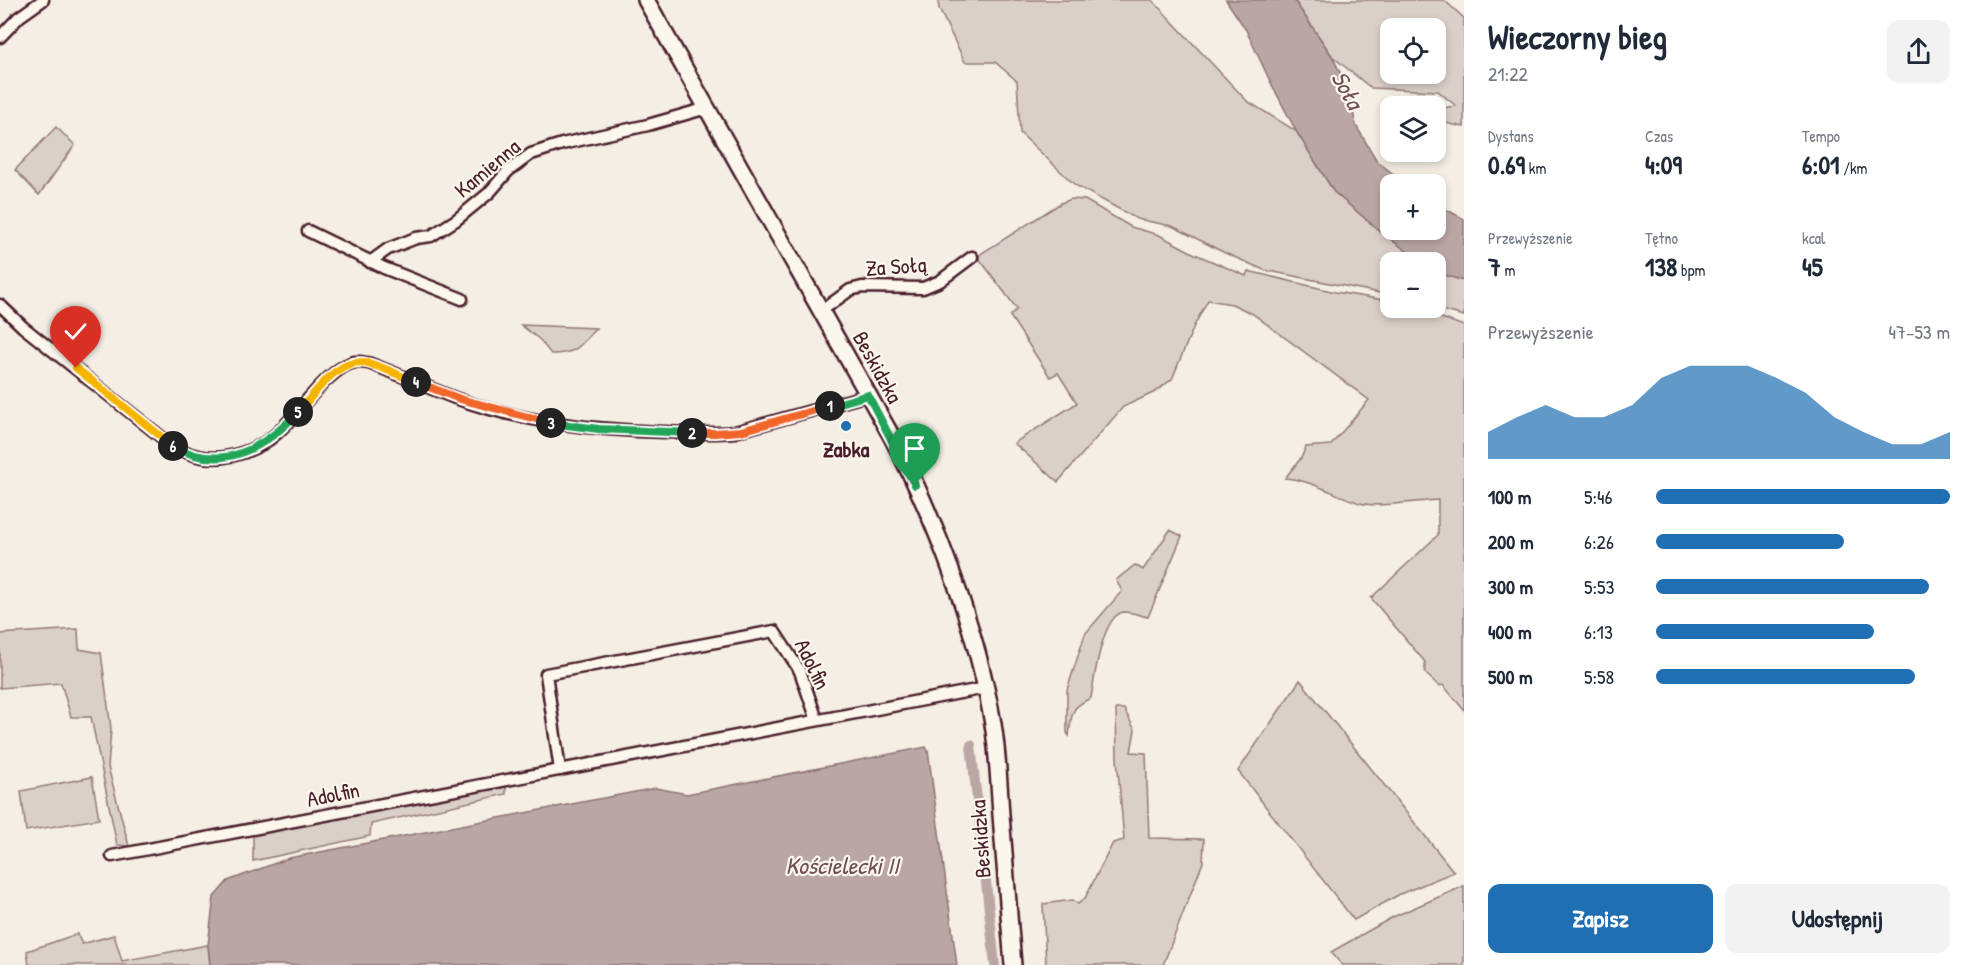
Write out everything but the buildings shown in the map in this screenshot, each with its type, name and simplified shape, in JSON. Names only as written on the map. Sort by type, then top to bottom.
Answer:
[{"type":"main road","name":"Beskidzka","points":[[645,0],[899,451],[926,509],[962,604],[986,688],[995,746],[1013,965]]},
{"type":"street","points":[[0,38],[19,17],[43,0]]},
{"type":"street","name":"Kamienna","points":[[370,261],[388,249],[416,238],[431,236],[456,220],[489,193],[508,171],[531,154],[562,144],[648,125],[707,108]]},
{"type":"street","points":[[309,231],[370,261],[462,299]]},
{"type":"street","name":"Za Sołą","points":[[821,311],[850,290],[862,287],[923,288],[940,281],[972,257]]},
{"type":"street","points":[[0,305],[23,327],[165,440],[186,453],[210,459],[232,456],[264,442],[282,428],[332,375],[355,362],[368,363],[460,399],[520,416],[562,425],[599,429],[735,432],[868,395]]},
{"type":"street","name":"Adolfin","points":[[560,770],[546,674],[774,631],[800,671],[817,720]]},
{"type":"street","name":"Adolfin","points":[[112,856],[986,688]]},
{"type":"shaded area","points":[[938,0],[1152,0],[1247,101],[1296,131],[1334,192],[1380,231],[1380,240],[1392,240],[1408,252],[1380,252],[1380,293],[1264,270],[1172,226],[1137,219],[1075,185],[1020,133],[1017,81],[995,62],[965,62],[939,9]]},
{"type":"shaded area","points":[[1294,0],[1444,0],[1464,18],[1464,127],[1446,123],[1446,108],[1456,106],[1438,91],[1371,88],[1332,56]]},
{"type":"shaded area","points":[[56,127],[75,145],[39,195],[15,170]]},
{"type":"shaded area","points":[[1071,199],[1085,200],[1131,227],[1159,235],[1195,254],[1246,276],[1248,271],[1335,292],[1380,299],[1380,318],[1442,318],[1464,326],[1464,710],[1443,685],[1439,686],[1425,673],[1425,662],[1371,598],[1438,535],[1438,500],[1387,505],[1360,503],[1323,488],[1285,478],[1301,458],[1306,447],[1331,445],[1369,400],[1253,314],[1232,304],[1208,300],[1194,326],[1172,379],[1155,392],[1123,407],[1058,482],[1014,443],[1077,403],[1058,373],[1050,377],[1010,316],[1017,309],[978,257],[1061,203]]},
{"type":"shaded area","points":[[1446,275],[1464,281],[1464,316],[1446,311]]},
{"type":"shaded area","points":[[521,325],[596,328],[572,351],[551,354],[540,340]]},
{"type":"shaded area","points":[[1170,530],[1182,536],[1148,617],[1124,612],[1116,616],[1110,624],[1100,649],[1091,698],[1079,705],[1073,712],[1069,736],[1067,733],[1067,690],[1085,634],[1122,591],[1116,580],[1135,565],[1143,570]]},
{"type":"shaded area","points":[[78,629],[79,649],[101,653],[111,729],[108,767],[129,846],[117,845],[91,717],[71,717],[61,683],[0,688],[0,634]]},
{"type":"shaded area","points":[[1300,680],[1454,872],[1400,894],[1354,920],[1238,771]]},
{"type":"shaded area","points":[[1116,709],[1124,709],[1135,730],[1131,752],[1146,753],[1149,838],[1204,839],[1203,862],[1163,965],[1046,965],[1043,904],[1073,900],[1078,904],[1085,898],[1113,843],[1124,840],[1117,758]]},
{"type":"shaded area","points":[[92,777],[99,819],[26,831],[21,791]]},
{"type":"shaded area","points":[[506,784],[506,794],[371,824],[370,836],[253,861],[253,832]]},
{"type":"shaded area","points":[[1464,886],[1464,965],[1342,965],[1331,952],[1393,917]]},
{"type":"shaded area","points":[[77,934],[82,944],[114,935],[122,961],[208,945],[210,965],[29,965],[27,951]]},
{"type":"water","name":"Soła","points":[[1226,0],[1294,0],[1332,56],[1351,95],[1355,124],[1377,161],[1393,174],[1380,174],[1380,231],[1334,192],[1296,131],[1246,30]]},
{"type":"water","points":[[1446,209],[1464,219],[1464,281],[1446,276],[1446,252],[1408,252],[1392,240],[1446,240]]},
{"type":"water","name":"Kościelecki II","points":[[926,747],[957,965],[210,965],[208,945],[214,897],[228,881],[289,858],[656,788],[687,794]]},
{"type":"waterway","points":[[971,745],[995,965]]},
{"type":"place","name":"Zabka","points":[[846,426]]},
{"type":"route","points":[[76,368],[174,447],[192,456],[210,459],[232,456],[253,448],[275,435],[332,375],[355,362],[368,363],[460,399],[530,419],[599,429],[735,432],[868,395],[915,485]]}]
